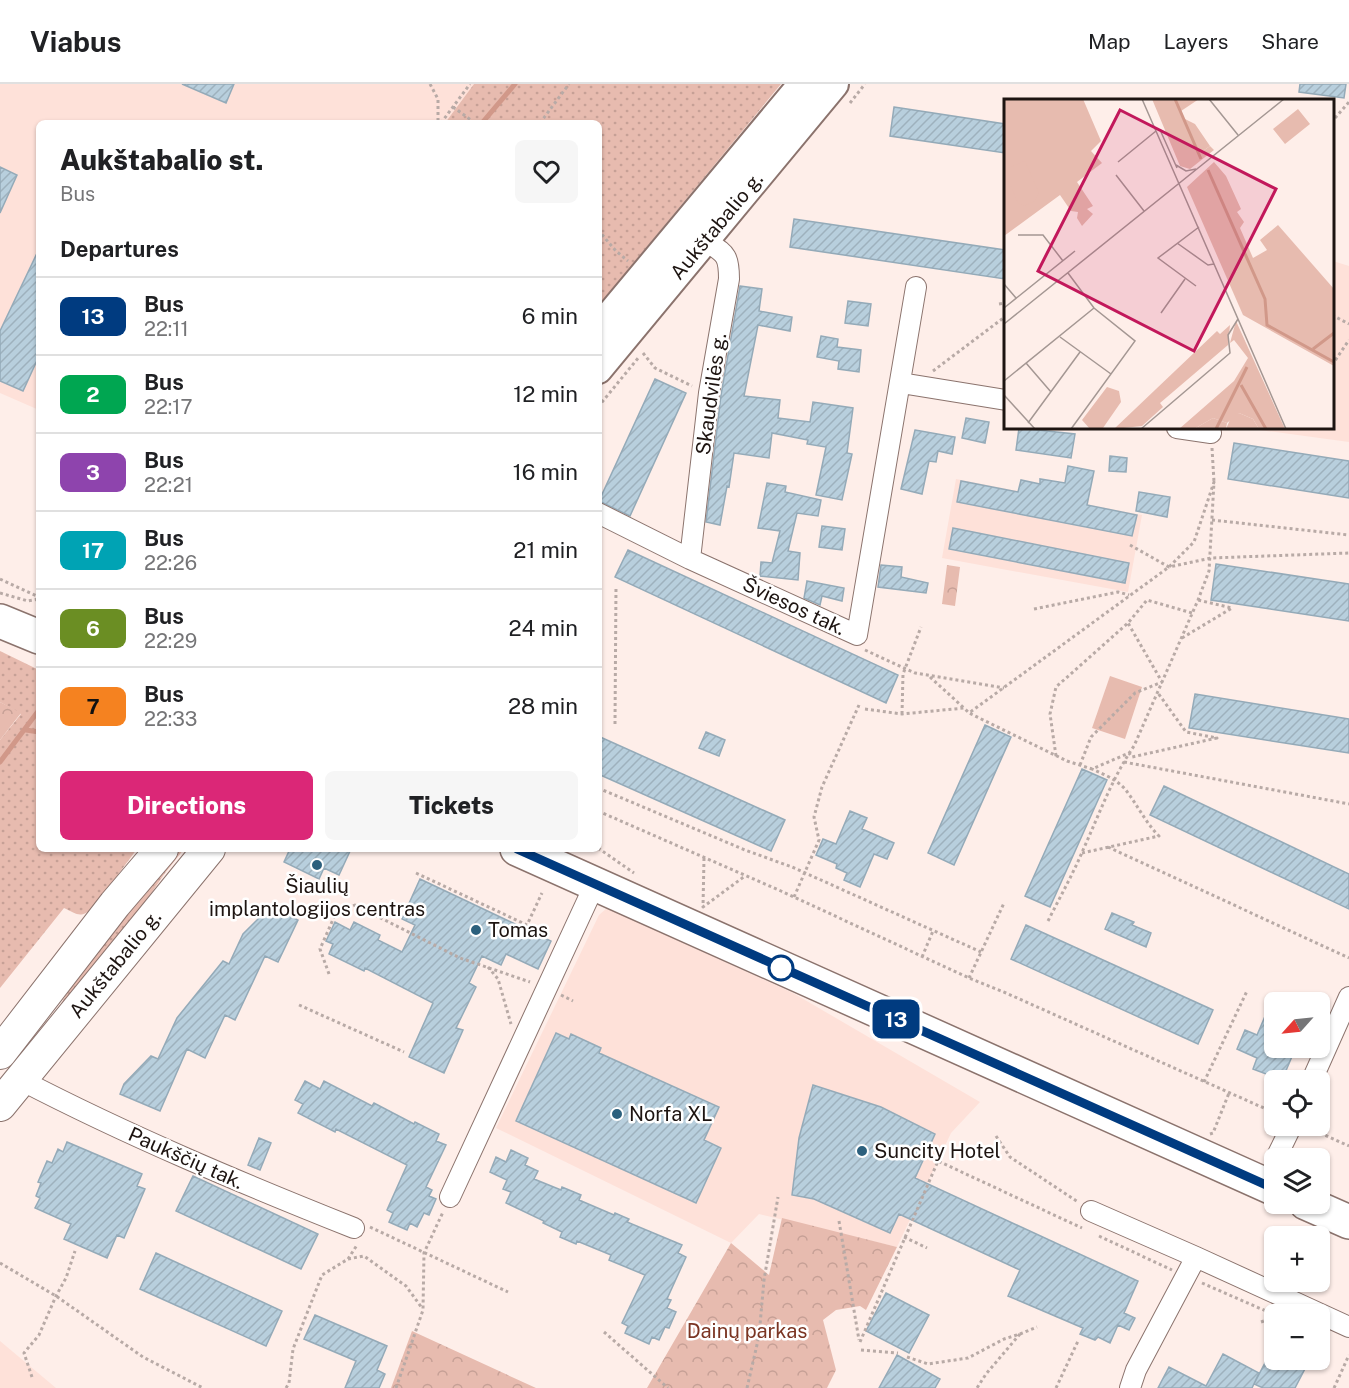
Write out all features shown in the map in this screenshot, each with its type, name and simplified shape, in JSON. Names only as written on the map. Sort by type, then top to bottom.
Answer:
[{"type":"highway","points":[[0,621],[36,636]]},
{"type":"highway","points":[[524,852],[1264,1169]]},
{"type":"highway","points":[[1330,1214],[1349,1222]]},
{"type":"main road","name":"Aukštabalio g.","points":[[602,325],[803,84]]},
{"type":"main road","name":"Aukštabalio g.","points":[[602,364],[834,84]]},
{"type":"main road","name":"Aukštabalio g.","points":[[0,1053],[159,852]]},
{"type":"main road","name":"Aukštabalio g.","points":[[0,1105],[10,1071],[206,852]]},
{"type":"street","name":"Skaudvilės g.","points":[[690,559],[709,393],[729,279],[729,262],[724,253],[706,241]]},
{"type":"street","name":"Šviesos tak.","points":[[602,515],[690,559],[857,635],[907,385],[916,286]]},
{"type":"street","points":[[907,385],[1004,400]]},
{"type":"street","points":[[1184,429],[1211,433]]},
{"type":"street","points":[[450,1197],[596,884]]},
{"type":"street","points":[[1316,1070],[1349,997]]},
{"type":"street","name":"Paukščių tak.","points":[[10,1071],[97,1119],[177,1155],[362,1231]]},
{"type":"street","points":[[1091,1211],[1349,1327]]},
{"type":"street","points":[[1130,1388],[1136,1370],[1196,1257]]},
{"type":"path","points":[[430,84],[438,99],[440,120]]},
{"type":"path","points":[[442,120],[470,84]]},
{"type":"path","points":[[542,120],[569,84]]},
{"type":"path","points":[[1335,118],[1349,102]]},
{"type":"path","points":[[453,107],[471,120]]},
{"type":"path","points":[[602,235],[628,261]]},
{"type":"path","points":[[999,304],[1004,303]]},
{"type":"path","points":[[1334,316],[1349,324]]},
{"type":"path","points":[[907,385],[1004,317]]},
{"type":"path","points":[[1334,362],[1349,340]]},
{"type":"path","points":[[642,353],[654,368],[709,393]]},
{"type":"path","points":[[1048,921],[1082,853],[1114,780],[1158,693],[1209,571],[1214,482],[1211,433]]},
{"type":"path","points":[[969,713],[1169,567],[1194,542],[1214,482]]},
{"type":"path","points":[[1212,520],[1349,535]]},
{"type":"path","points":[[1130,545],[1169,567],[1211,558],[1349,553]]},
{"type":"path","points":[[0,579],[36,597]]},
{"type":"path","points":[[615,724],[616,586]]},
{"type":"path","points":[[1034,609],[1118,592],[1131,595]]},
{"type":"path","points":[[0,593],[28,601],[36,599]]},
{"type":"path","points":[[1056,756],[1050,714],[1056,687],[1128,623],[1147,600],[1192,613]]},
{"type":"path","points":[[1180,639],[1232,608],[1198,600]]},
{"type":"path","points":[[1128,623],[1162,682]]},
{"type":"path","points":[[902,714],[903,674],[921,627]]},
{"type":"path","points":[[857,635],[863,650],[915,674],[1004,688]]},
{"type":"path","points":[[928,676],[969,713],[1056,756],[1092,768],[1114,780],[1124,788],[1148,825],[1159,836],[1082,853]]},
{"type":"path","points":[[1080,765],[1091,736],[1135,693],[1162,682]]},
{"type":"path","points":[[1129,753],[1132,757],[1217,738],[1186,732],[1158,693]]},
{"type":"path","points":[[794,897],[819,840],[814,817],[822,787],[859,705]]},
{"type":"path","points":[[865,709],[902,714],[964,708]]},
{"type":"path","points":[[1092,768],[1129,753]]},
{"type":"path","points":[[1124,762],[1349,804]]},
{"type":"path","points":[[602,790],[744,850],[805,872],[981,952]]},
{"type":"path","points":[[602,813],[1264,1108]]},
{"type":"path","points":[[1108,847],[1349,958]]},
{"type":"path","points":[[602,851],[636,874]]},
{"type":"path","points":[[703,907],[704,858]]},
{"type":"path","points":[[417,873],[527,926],[542,893]]},
{"type":"path","points":[[703,907],[745,876]]},
{"type":"path","points":[[693,902],[703,907]]},
{"type":"path","points":[[969,978],[1004,903]]},
{"type":"path","points":[[329,974],[320,950],[335,915],[355,905],[460,958],[547,988],[573,1001]]},
{"type":"path","points":[[922,957],[933,930]]},
{"type":"path","points":[[487,966],[498,979],[513,1030],[522,1041]]},
{"type":"path","points":[[1204,1082],[1247,991]]},
{"type":"path","points":[[300,1005],[404,1052]]},
{"type":"path","points":[[1207,1136],[1213,1133],[1229,1092]]},
{"type":"path","points":[[1327,1136],[1349,1146]]},
{"type":"path","points":[[996,1137],[1010,1157],[1091,1211]]},
{"type":"path","points":[[839,1221],[860,1342],[938,1161]]},
{"type":"path","points":[[396,1388],[423,1310],[424,1253],[450,1197]]},
{"type":"path","points":[[747,1388],[759,1336],[764,1280],[778,1197]]},
{"type":"path","points":[[348,1258],[362,1231],[424,1253],[508,1292]]},
{"type":"path","points":[[904,1237],[927,1248]]},
{"type":"path","points":[[32,1377],[24,1353],[39,1335],[66,1278],[75,1251]]},
{"type":"path","points":[[286,1388],[289,1383],[293,1349],[322,1275],[348,1258],[364,1256],[406,1286],[423,1310]]},
{"type":"path","points":[[0,1263],[56,1296],[143,1357],[202,1388]]},
{"type":"path","points":[[907,1357],[928,1364],[968,1358],[1004,1339],[1037,1327]]},
{"type":"path","points":[[604,1332],[668,1388]]},
{"type":"path","points":[[977,1388],[1020,1334]]},
{"type":"path","points":[[1056,1388],[1078,1341]]},
{"type":"path","points":[[861,1350],[898,1353]]},
{"type":"path","points":[[1334,1388],[1349,1355]]},
{"type":"shaded area","points":[[0,84],[474,84],[447,120],[36,120],[36,409],[0,393]]},
{"type":"shaded area","points":[[1334,261],[1349,266],[1349,442],[1252,429],[1334,429]]},
{"type":"shaded area","points":[[956,479],[1142,515],[1128,592],[942,558]]},
{"type":"shaded area","points":[[607,908],[793,993],[980,1102],[951,1133],[897,1247],[759,1214],[731,1243],[496,1128],[599,915]]},
{"type":"shaded area","points":[[0,1341],[56,1388],[0,1388]]},
{"type":"green space","points":[[474,84],[781,84],[602,301],[602,120],[447,120]]},
{"type":"green space","points":[[947,565],[960,567],[955,606],[942,604]]},
{"type":"green space","points":[[0,651],[36,669],[36,852],[135,852],[93,908],[82,914],[75,914],[64,908],[0,988],[0,740],[21,714],[0,702]]},
{"type":"green space","points":[[1110,676],[1142,687],[1125,739],[1092,728]]},
{"type":"green space","points":[[0,702],[21,713],[0,740]]},
{"type":"green space","points":[[175,852],[182,852],[107,958],[14,1064],[58,1009],[82,967]]},
{"type":"green space","name":"Dainų parkas","points":[[782,1218],[897,1247],[866,1310],[860,1306],[836,1310],[823,1320],[836,1370],[827,1388],[647,1388],[731,1243],[769,1275]]},
{"type":"green space","points":[[412,1331],[536,1388],[391,1388]]},
{"type":"building","points":[[182,84],[234,84],[226,103]]},
{"type":"building","points":[[1300,84],[1346,84],[1344,98],[1299,92]]},
{"type":"building","points":[[894,107],[1004,124],[1004,153],[890,136]]},
{"type":"building","points":[[0,167],[17,175],[0,213]]},
{"type":"building","points":[[794,219],[1004,250],[1004,279],[790,247]]},
{"type":"building","points":[[36,255],[36,363],[23,391],[0,381],[0,331]]},
{"type":"building","points":[[740,286],[762,289],[759,311],[792,317],[790,331],[758,325],[744,396],[780,400],[778,418],[810,422],[813,402],[853,408],[847,453],[852,454],[842,500],[816,495],[826,447],[807,444],[808,440],[772,433],[769,458],[734,453],[720,525],[706,522],[721,395]]},
{"type":"building","points":[[848,301],[871,304],[868,326],[845,323]]},
{"type":"building","points":[[821,336],[838,339],[837,347],[861,350],[859,372],[838,369],[839,361],[817,357]]},
{"type":"building","points":[[655,379],[686,393],[630,516],[602,502],[602,494]]},
{"type":"building","points":[[966,418],[989,422],[985,443],[962,438]]},
{"type":"building","points":[[1019,429],[1075,434],[1071,458],[1016,450]]},
{"type":"building","points":[[915,430],[955,437],[952,454],[938,451],[936,462],[929,461],[922,494],[901,489]]},
{"type":"building","points":[[1234,443],[1349,461],[1349,498],[1228,479]]},
{"type":"building","points":[[1110,456],[1127,458],[1126,472],[1109,471]]},
{"type":"building","points":[[1068,466],[1094,471],[1087,505],[1137,515],[1132,536],[957,502],[961,481],[1018,492],[1021,480],[1040,484],[1040,479],[1065,483]]},
{"type":"building","points":[[767,483],[786,486],[785,492],[821,500],[818,516],[797,513],[788,551],[800,553],[798,580],[760,576],[761,562],[772,563],[780,531],[758,528]]},
{"type":"building","points":[[1139,492],[1170,497],[1167,517],[1136,511]]},
{"type":"building","points":[[822,526],[845,529],[842,550],[819,547]]},
{"type":"building","points":[[953,528],[1129,563],[1125,583],[949,549]]},
{"type":"building","points":[[628,550],[898,675],[886,703],[615,577]]},
{"type":"building","points":[[1216,564],[1349,584],[1349,621],[1211,600]]},
{"type":"building","points":[[881,565],[902,567],[901,577],[928,583],[926,593],[878,587]]},
{"type":"building","points":[[807,581],[844,588],[842,601],[822,596],[820,605],[804,598]]},
{"type":"building","points":[[1195,694],[1349,719],[1349,753],[1189,728]]},
{"type":"building","points":[[985,725],[1011,737],[954,865],[928,853]]},
{"type":"building","points":[[706,732],[725,740],[719,756],[699,748]]},
{"type":"building","points":[[602,738],[785,820],[771,851],[602,776]]},
{"type":"building","points":[[1082,769],[1107,780],[1050,907],[1025,896]]},
{"type":"building","points":[[1164,786],[1349,874],[1349,909],[1150,815]]},
{"type":"building","points":[[850,811],[867,818],[862,829],[894,843],[887,859],[874,854],[860,887],[844,880],[847,873],[836,868],[837,864],[816,855],[823,839],[836,844]]},
{"type":"building","name":"Šiaulių implantologijos centras","points":[[289,852],[350,852],[339,875],[324,868],[319,879],[284,862]]},
{"type":"building","points":[[420,879],[551,941],[538,969],[506,954],[501,965],[482,956],[469,983],[476,987],[456,1028],[463,1030],[444,1073],[409,1057],[433,1003],[365,968],[364,971],[329,954],[333,944],[326,941],[335,922],[350,930],[354,922],[380,935],[378,940],[402,952],[415,925],[402,919]]},
{"type":"building","points":[[270,907],[298,920],[278,962],[265,956],[235,1020],[225,1015],[205,1058],[187,1049],[160,1111],[120,1094],[124,1084],[151,1056],[158,1059],[177,1018],[223,961],[229,964],[243,934]]},
{"type":"building","points":[[1112,913],[1134,922],[1132,925],[1151,933],[1146,947],[1105,929]]},
{"type":"building","points":[[1026,925],[1213,1010],[1198,1044],[1011,959]]},
{"type":"building","points":[[1264,1019],[1264,1058],[1291,1058],[1286,1070],[1264,1070],[1264,1073],[1253,1069],[1257,1058],[1237,1049],[1245,1030],[1257,1035]]},
{"type":"building","name":"Norfa XL","points":[[556,1033],[569,1039],[571,1034],[601,1048],[599,1053],[719,1107],[704,1140],[721,1148],[696,1203],[516,1121]]},
{"type":"building","points":[[305,1081],[320,1089],[324,1081],[372,1106],[374,1103],[439,1134],[436,1141],[446,1145],[426,1187],[432,1190],[429,1196],[436,1199],[429,1215],[424,1213],[417,1227],[410,1223],[407,1230],[389,1222],[393,1213],[387,1210],[407,1165],[336,1129],[335,1132],[298,1113],[303,1104],[295,1100]]},
{"type":"building","points":[[813,1085],[881,1107],[935,1134],[915,1178],[1138,1281],[1124,1313],[1135,1318],[1129,1330],[1118,1325],[1110,1343],[1098,1337],[1095,1340],[1080,1334],[1083,1328],[1008,1296],[1020,1270],[899,1214],[890,1233],[814,1199],[792,1195],[799,1138]]},
{"type":"building","points":[[259,1138],[271,1143],[260,1170],[248,1165]]},
{"type":"building","points":[[67,1142],[142,1174],[137,1186],[145,1189],[124,1238],[117,1235],[107,1258],[64,1239],[71,1224],[35,1208],[40,1198],[36,1196],[41,1183],[38,1182],[47,1161],[52,1163],[58,1149],[63,1152]]},
{"type":"building","points":[[511,1150],[528,1158],[525,1165],[538,1171],[534,1179],[581,1195],[579,1200],[629,1219],[627,1222],[682,1245],[678,1253],[686,1257],[667,1299],[671,1300],[667,1308],[676,1312],[669,1328],[665,1327],[659,1340],[652,1337],[649,1344],[625,1333],[628,1326],[622,1323],[645,1275],[609,1260],[611,1255],[577,1241],[576,1244],[560,1237],[562,1232],[506,1203],[511,1192],[503,1189],[507,1180],[490,1172],[496,1157],[506,1162]]},
{"type":"building","points":[[193,1176],[318,1234],[301,1269],[176,1211]]},
{"type":"building","points":[[156,1253],[282,1311],[266,1346],[140,1289]]},
{"type":"building","points":[[886,1293],[929,1315],[909,1353],[866,1331]]},
{"type":"building","points":[[315,1315],[387,1346],[377,1370],[385,1374],[379,1388],[345,1388],[356,1361],[304,1339]]},
{"type":"building","points":[[1223,1354],[1259,1373],[1252,1388],[1158,1388],[1169,1367],[1206,1386]]},
{"type":"building","points":[[897,1355],[940,1379],[935,1388],[879,1388]]},
{"type":"building","points":[[1264,1365],[1264,1370],[1304,1370],[1295,1388],[1263,1388],[1254,1384]]},
{"type":"waterway","points":[[485,120],[515,84]]},
{"type":"waterway","points":[[0,762],[36,714]]},
{"type":"waterway","points":[[26,730],[36,732]]},
{"type":"bus line","name":"13","points":[[524,852],[1264,1184]]},
{"type":"place","name":"Šiaulių implantologijos centras","points":[[317,865]]},
{"type":"place","name":"Tomas","points":[[476,930]]},
{"type":"place","name":"Norfa XL","points":[[617,1114]]},
{"type":"place","name":"Suncity Hotel","points":[[862,1151]]}]
